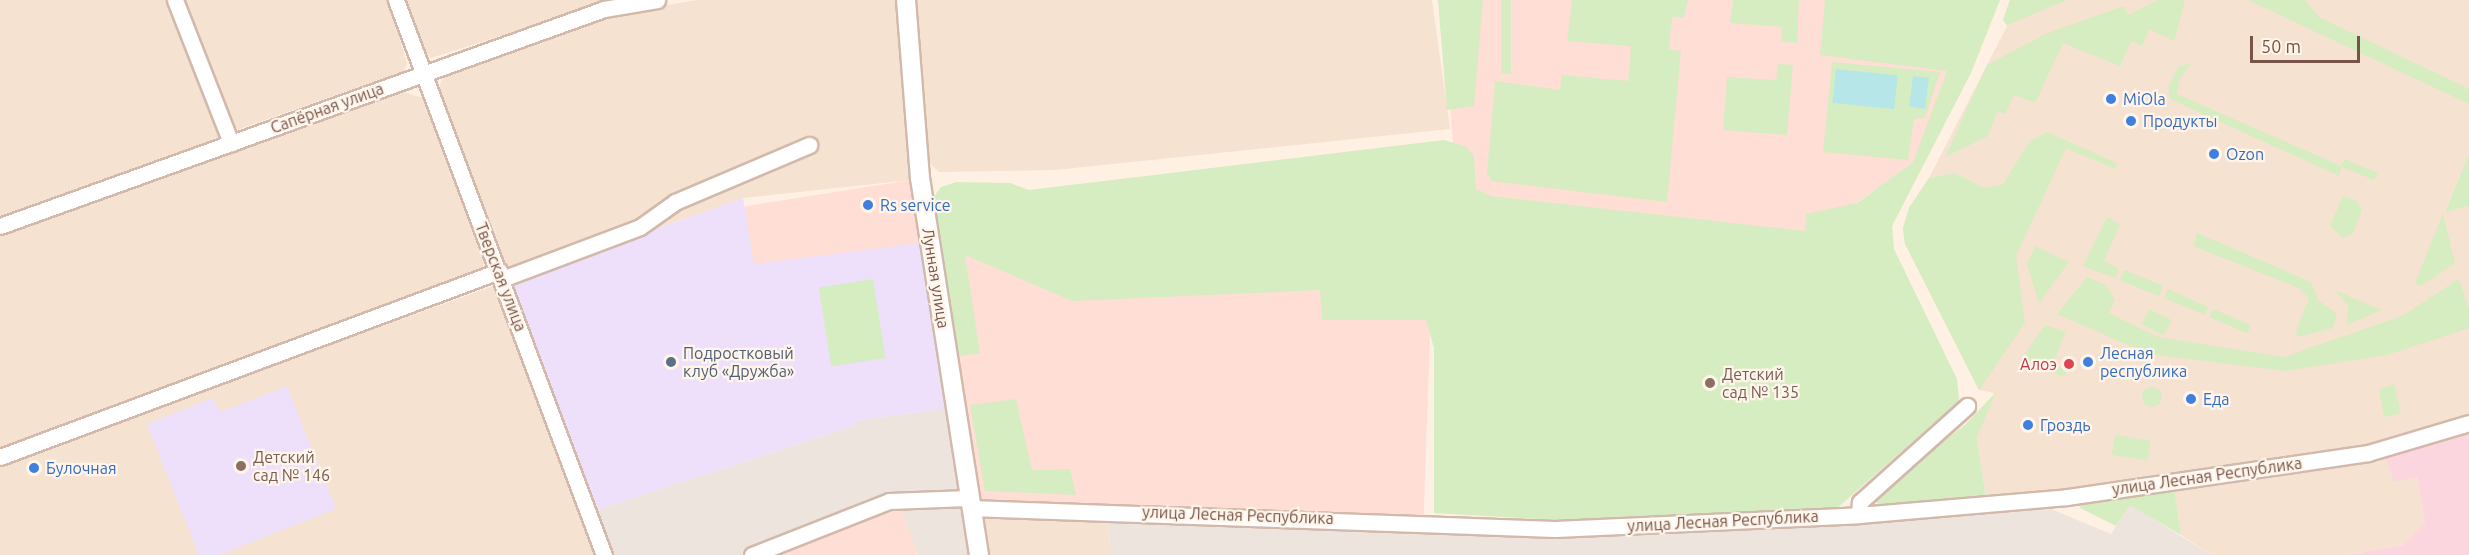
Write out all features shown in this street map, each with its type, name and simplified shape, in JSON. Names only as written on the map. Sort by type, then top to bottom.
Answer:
[{"type":"street","points":[[175,0],[231,143]]},
{"type":"street","name":"Тверская улица","points":[[396,0],[501,275],[604,555]]},
{"type":"street","name":"Сапёрная улица","points":[[0,226],[604,9],[657,0]]},
{"type":"street","name":"Лунная улица","points":[[906,0],[920,178],[969,503],[979,555]]},
{"type":"street","points":[[0,457],[501,275],[640,227],[675,202],[809,145]]},
{"type":"street","points":[[1859,515],[1860,502],[1967,406]]},
{"type":"street","name":"улица Лесная Республика","points":[[752,555],[889,501],[1555,529],[1859,515],[2067,497],[2368,453],[2469,423]]},
{"type":"shaded area","points":[[0,0],[168,0],[221,129],[220,137],[0,216]]},
{"type":"shaded area","points":[[182,0],[389,0],[407,64],[404,71],[239,129],[233,126]]},
{"type":"shaded area","points":[[406,0],[615,0],[431,58],[424,51]]},
{"type":"shaded area","points":[[697,0],[897,0],[911,180],[743,198],[511,281],[439,90],[441,82],[447,74],[607,15]]},
{"type":"shaded area","points":[[914,0],[1432,0],[1450,129],[1055,170],[939,172],[926,159]]},
{"type":"shaded area","points":[[1442,0],[1980,0],[1915,163],[1807,236],[1475,225],[1453,143]]},
{"type":"shaded area","points":[[2010,0],[2469,0],[2469,153],[2445,211],[2469,206],[2469,418],[2348,452],[1986,499],[1977,438],[1994,393],[1979,390],[1905,244],[1903,228],[1909,208],[1929,178],[2007,26],[2003,20]]},
{"type":"shaded area","points":[[404,92],[423,98],[485,261],[481,271],[0,451],[0,235]]},
{"type":"shaded area","points":[[911,180],[921,243],[754,270],[744,206]]},
{"type":"shaded area","points":[[743,198],[754,264],[921,243],[948,408],[856,421],[853,426],[597,510],[511,281]]},
{"type":"shaded area","points":[[938,239],[1433,256],[1424,517],[929,500]]},
{"type":"shaded area","points":[[493,286],[500,288],[596,555],[0,555],[0,464]]},
{"type":"shaded area","name":"Детский сад № 146","points":[[287,386],[336,509],[219,555],[199,555],[147,424],[213,398],[220,412]]},
{"type":"shaded area","points":[[948,408],[972,555],[918,555],[902,510],[859,518],[769,555],[613,555],[597,510],[853,426],[856,421]]},
{"type":"shaded area","points":[[2469,430],[2469,555],[2349,555],[2403,545],[2425,522],[2417,477],[2394,482],[2385,455]]},
{"type":"shaded area","points":[[2385,455],[2417,477],[2425,522],[2403,545],[2349,555],[2211,555],[2181,535],[2174,486]]},
{"type":"shaded area","points":[[2130,504],[2211,555],[1111,555],[1107,518],[1435,528],[1554,537],[2051,509],[2111,534]]},
{"type":"shaded area","points":[[903,510],[918,555],[769,555],[859,518]]},
{"type":"shaded area","points":[[988,511],[1107,518],[1111,555],[987,555],[980,521]]},
{"type":"green space","points":[[1438,0],[1483,0],[1474,106],[1447,110]]},
{"type":"green space","points":[[1501,0],[1511,0],[1511,74],[1501,74]]},
{"type":"green space","points":[[1572,0],[1688,0],[1684,17],[1672,17],[1669,49],[1681,51],[1667,202],[1491,181],[1487,172],[1495,81],[1560,90],[1562,75],[1628,81],[1631,46],[1567,41]]},
{"type":"green space","points":[[1733,0],[1799,0],[1797,43],[1781,42],[1782,27],[1730,23]]},
{"type":"green space","points":[[1825,0],[2000,0],[1971,73],[1892,226],[1894,249],[1957,379],[1959,401],[1836,509],[1556,520],[1434,513],[1434,348],[1426,320],[1322,320],[1320,290],[1072,301],[965,255],[980,353],[955,357],[932,199],[941,187],[956,182],[1010,183],[1029,190],[1444,140],[1467,147],[1474,156],[1476,189],[1490,196],[1805,231],[1806,214],[1857,203],[1913,162],[1947,71],[1820,55]]},
{"type":"green space","points":[[2010,0],[2067,0],[2007,25],[2003,20]]},
{"type":"green space","points":[[2158,0],[2185,0],[2174,41],[2149,29],[2142,46],[2131,41],[2120,66],[2063,43],[2035,103],[2014,95],[2005,114],[1997,112],[1988,136],[1945,157],[1987,65],[2045,34],[2124,6],[2128,15]]},
{"type":"green space","points":[[2248,0],[2305,0],[2319,17],[2469,89],[2469,104]]},
{"type":"green space","points":[[1832,62],[1940,72],[1925,118],[1914,119],[1908,160],[1823,152]]},
{"type":"green space","points":[[2192,63],[2180,78],[2177,94],[2341,166],[2345,159],[2378,173],[2374,180],[2342,167],[2339,176],[2170,99],[2168,88],[2178,67]]},
{"type":"green space","points":[[1778,64],[1793,65],[1787,135],[1723,130],[1727,77],[1776,80]]},
{"type":"green space","points":[[2047,132],[2117,163],[2115,169],[2066,148],[2016,256],[2025,323],[1979,390],[1905,244],[1903,228],[1909,208],[1929,178],[1955,173],[1985,188],[2003,184],[2030,141]]},
{"type":"green space","points":[[2469,153],[2469,206],[2445,212]]},
{"type":"green space","points":[[2343,196],[2356,200],[2362,210],[2353,233],[2343,238],[2330,226]]},
{"type":"green space","points":[[2443,214],[2455,263],[2421,286],[2415,283]]},
{"type":"green space","points":[[2107,217],[2120,224],[2104,261],[2119,269],[2115,278],[2083,266]]},
{"type":"green space","points":[[2197,233],[2311,282],[2318,300],[2337,314],[2333,328],[2298,337],[2296,331],[2309,298],[2299,288],[2193,246]]},
{"type":"green space","points":[[2035,246],[2069,262],[2039,303],[2027,264]]},
{"type":"green space","points":[[2124,270],[2163,286],[2159,296],[2120,280]]},
{"type":"green space","points":[[2087,277],[2106,285],[2115,300],[2109,313],[2158,337],[2284,357],[2402,316],[2459,279],[2469,310],[2469,328],[2387,355],[2285,371],[2149,354],[2057,314]]},
{"type":"green space","points":[[873,279],[886,358],[831,367],[819,288]]},
{"type":"green space","points":[[2168,289],[2208,307],[2205,315],[2164,298]]},
{"type":"green space","points":[[2334,290],[2382,310],[2347,325],[2348,305]]},
{"type":"green space","points":[[2149,309],[2171,320],[2164,335],[2142,324]]},
{"type":"green space","points":[[2213,309],[2251,325],[2247,333],[2209,317]]},
{"type":"green space","points":[[2045,325],[2066,332],[2053,363],[2066,371],[2063,377],[2028,360],[2025,354]]},
{"type":"green space","points":[[2394,384],[2401,413],[2384,417],[2379,390]]},
{"type":"green space","points":[[2152,387],[2159,390],[2162,397],[2159,404],[2152,407],[2145,404],[2142,397],[2145,390]]},
{"type":"green space","points":[[1995,393],[1977,438],[1986,499],[1878,505],[1876,500],[1898,477],[1966,424]]},
{"type":"green space","points":[[1016,399],[1032,470],[1070,469],[1076,495],[985,491],[970,405]]},
{"type":"green space","points":[[2115,435],[2151,441],[2147,460],[2112,455]]},
{"type":"green space","points":[[2174,486],[2181,535],[2130,505],[2116,526],[2080,508],[2082,502]]},
{"type":"water","points":[[1836,69],[1898,75],[1894,109],[1832,103]]},
{"type":"water","points":[[1913,76],[1929,78],[1925,109],[1909,107]]},
{"type":"place","name":"MiOla","points":[[2111,99]]},
{"type":"place","name":"Продукты","points":[[2131,121]]},
{"type":"place","name":"Ozon","points":[[2214,154]]},
{"type":"place","name":"Rs service","points":[[868,205]]},
{"type":"place","name":"Подростковый клуб «Дружба»","points":[[671,362]]},
{"type":"place","name":"Лесная республика","points":[[2088,362]]},
{"type":"place","name":"Алоэ","points":[[2069,364]]},
{"type":"place","name":"Детский сад № 135","points":[[1710,383]]},
{"type":"place","name":"Еда","points":[[2191,399]]},
{"type":"place","name":"Гроздь","points":[[2028,425]]},
{"type":"place","name":"Детский сад № 146","points":[[241,466]]},
{"type":"place","name":"Булочная","points":[[34,468]]}]
